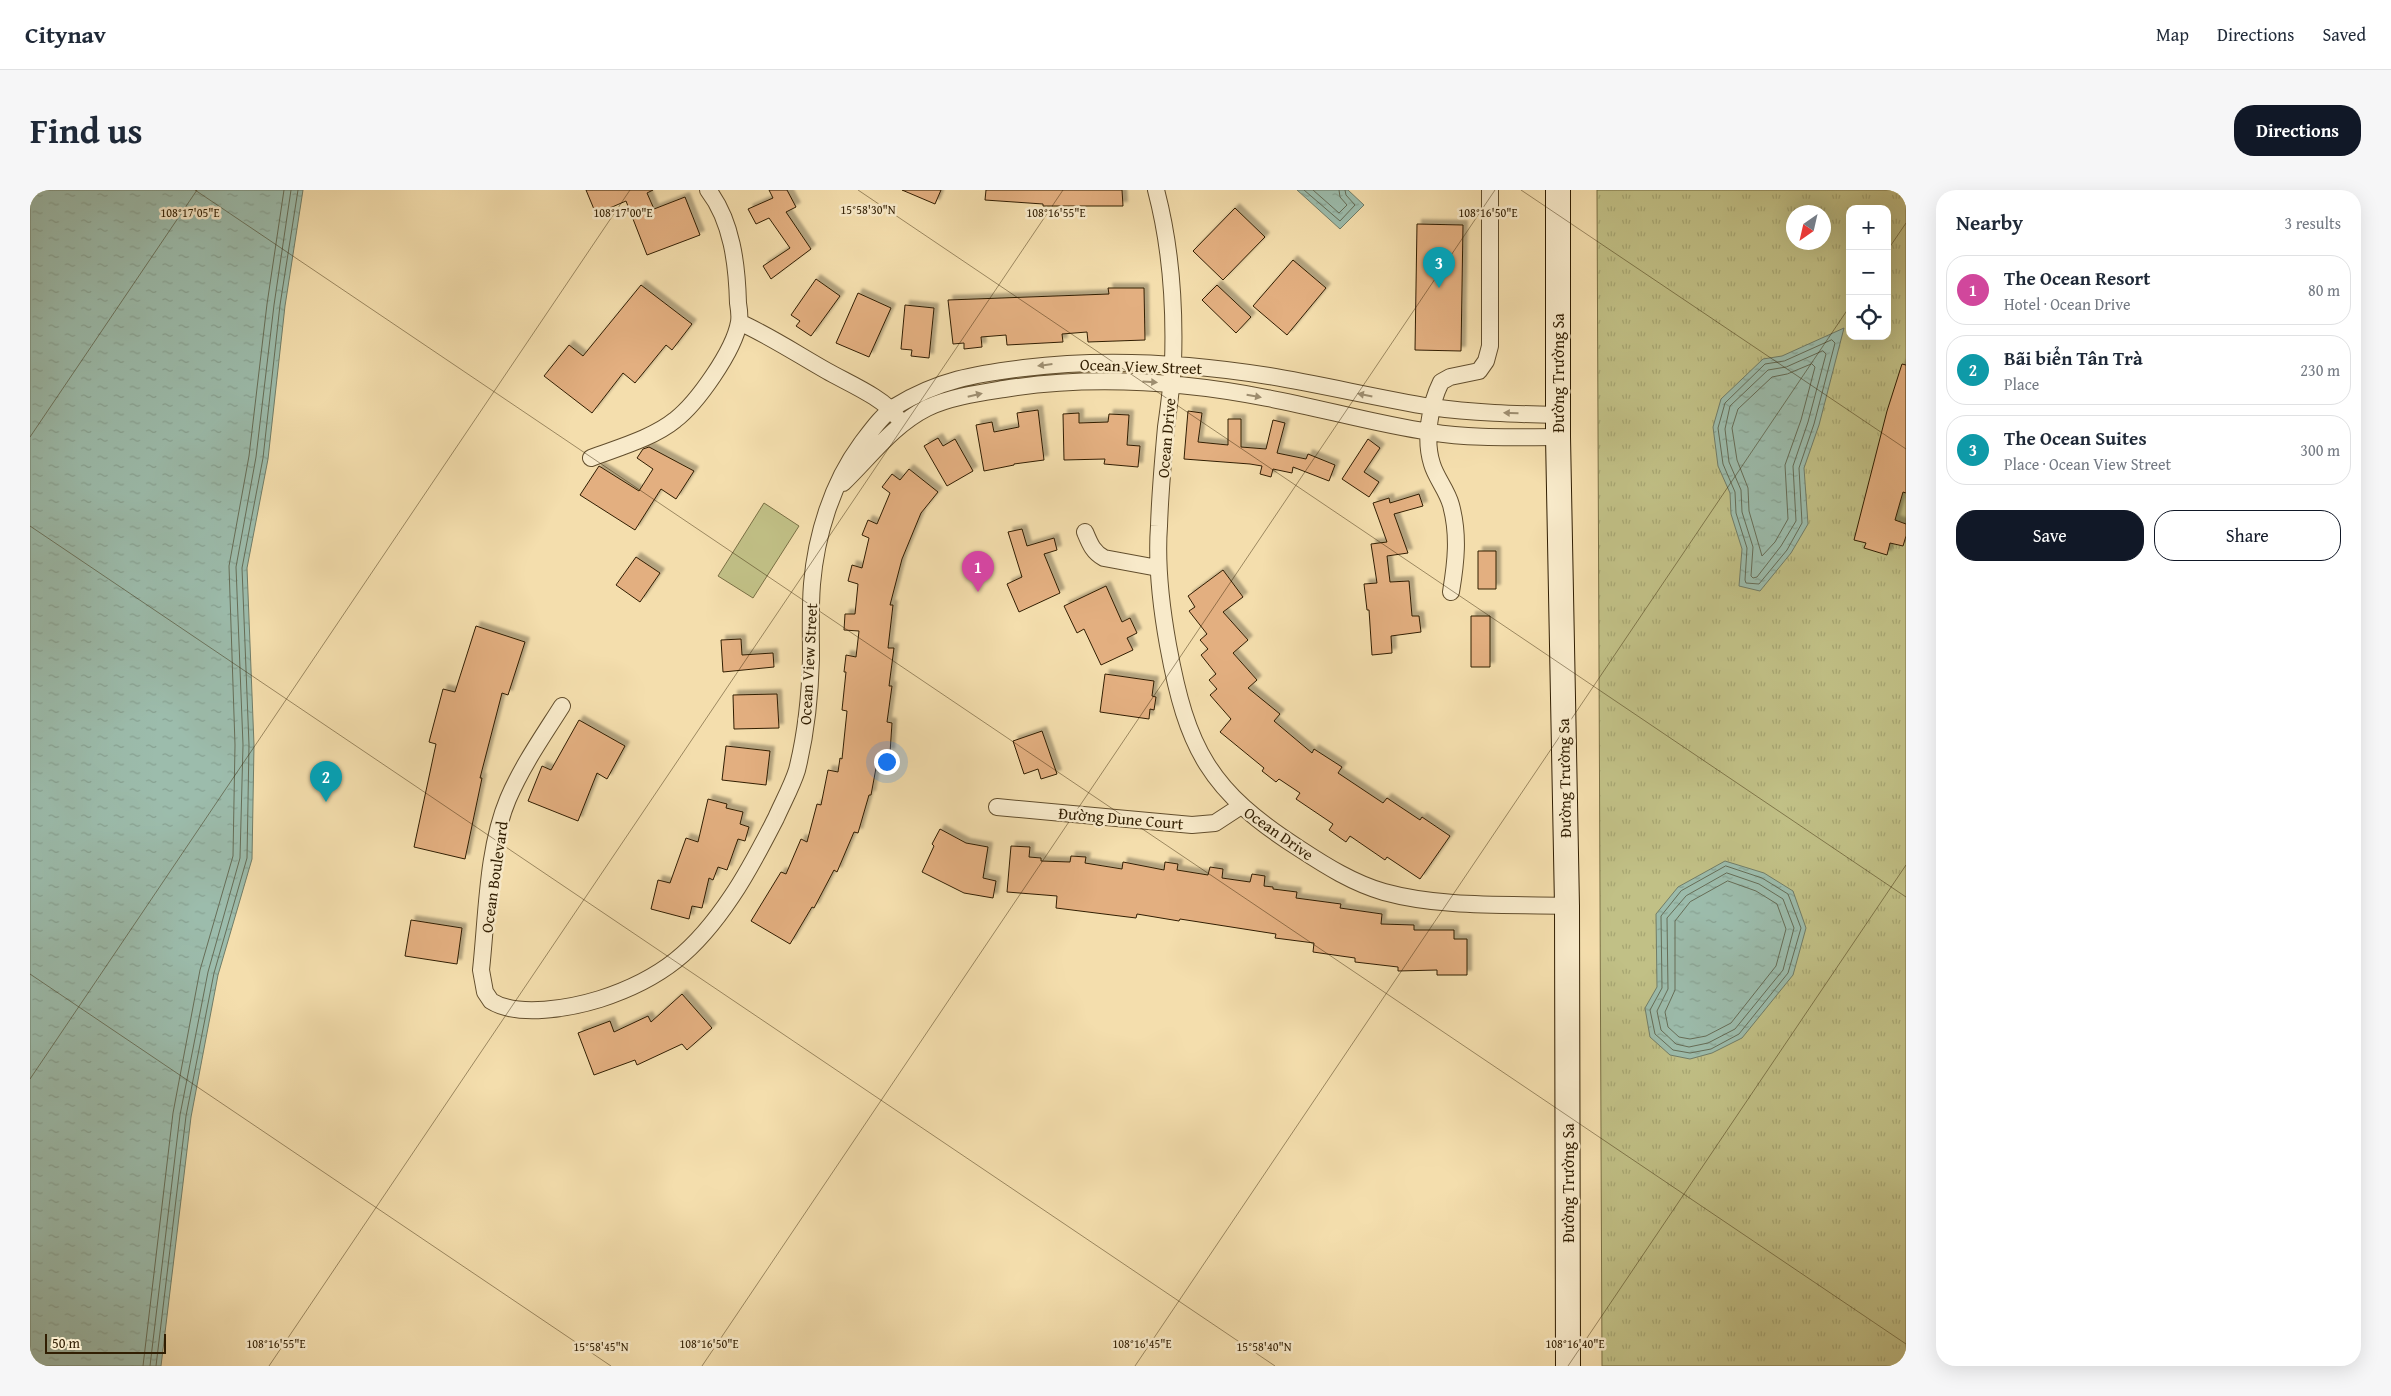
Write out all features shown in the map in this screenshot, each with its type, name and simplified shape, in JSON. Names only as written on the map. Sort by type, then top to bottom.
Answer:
[{"type":"main road","name":"Đường Trường Sa","points":[[1558,190],[1558,426],[1567,906],[1568,1366]]},
{"type":"street","points":[[591,458],[642,438],[674,421],[700,395],[727,353],[739,322],[738,281],[730,233],[708,190]]},
{"type":"street","name":"Ocean Drive","points":[[1156,190],[1167,239],[1172,275],[1173,364],[1164,447],[1158,568],[1164,623],[1180,706],[1199,753],[1216,778],[1241,806],[1286,840],[1317,860],[1346,877],[1382,892],[1430,901],[1567,906]]},
{"type":"street","points":[[1451,592],[1457,558],[1457,536],[1451,503],[1432,464],[1429,432],[1433,407],[1441,382],[1450,376],[1479,371],[1486,362],[1490,346],[1490,190]]},
{"type":"street","points":[[739,322],[772,337],[891,409],[901,423]]},
{"type":"street","name":"Ocean View Street","points":[[491,1001],[508,1008],[552,1010],[583,1004],[644,983],[687,952],[703,936],[726,906],[759,852],[796,773],[805,724],[810,678],[813,577],[816,555],[833,494],[852,457],[891,409],[921,392],[971,375],[1066,363],[1173,364],[1269,376],[1433,407],[1558,426]]},
{"type":"street","name":"Ocean View Street","points":[[833,494],[901,423],[928,408],[942,402],[1015,388],[1070,381],[1172,384],[1267,398],[1429,432],[1468,437],[1558,426]]},
{"type":"street","points":[[1085,532],[1096,554],[1104,558],[1158,568]]},
{"type":"street","name":"Ocean Boulevard","points":[[491,1001],[485,992],[482,970],[497,836],[508,798],[535,749],[562,706]]},
{"type":"street","name":"Đường Dune Court","points":[[997,807],[1192,825],[1214,823],[1241,806]]},
{"type":"green space","points":[[1597,190],[1906,190],[1906,1366],[1602,1366]]},
{"type":"green space","points":[[764,503],[799,526],[753,598],[718,576]]},
{"type":"water","points":[[30,190],[303,190],[285,306],[268,459],[247,568],[254,745],[252,859],[218,975],[191,1117],[161,1366],[30,1366]]},
{"type":"water","points":[[1297,190],[1348,190],[1364,205],[1340,229]]},
{"type":"water","points":[[1844,328],[1819,425],[1804,468],[1808,524],[1791,553],[1760,591],[1739,586],[1742,549],[1731,514],[1730,493],[1718,466],[1713,427],[1721,399],[1763,359],[1782,356]]},
{"type":"water","points":[[1725,861],[1764,873],[1793,891],[1806,928],[1793,975],[1742,1038],[1712,1053],[1690,1059],[1670,1055],[1650,1037],[1645,1008],[1657,987],[1656,914],[1678,887]]},
{"type":"building","points":[[586,190],[653,190],[647,193],[654,209],[685,197],[700,235],[647,255],[626,201],[596,214]]},
{"type":"building","points":[[769,190],[787,190],[796,207],[786,212],[811,249],[771,279],[763,266],[790,248],[769,218],[756,224],[748,209],[773,198]]},
{"type":"building","points":[[902,190],[941,190],[935,204]]},
{"type":"building","points":[[986,190],[1122,190],[1123,206],[1043,206],[1043,204],[985,200]]},
{"type":"building","points":[[1235,208],[1265,237],[1223,280],[1193,251]]},
{"type":"building","points":[[1417,224],[1463,225],[1461,351],[1415,350]]},
{"type":"building","points":[[1293,260],[1326,288],[1287,335],[1253,306]]},
{"type":"building","points":[[816,279],[840,296],[811,336],[796,326],[800,321],[791,315]]},
{"type":"building","points":[[641,285],[692,324],[672,350],[666,345],[635,383],[623,373],[592,413],[544,376],[569,345],[583,356]]},
{"type":"building","points":[[1217,285],[1251,317],[1236,333],[1202,300]]},
{"type":"building","points":[[1108,288],[1144,288],[1145,340],[1088,342],[1087,332],[1062,334],[1063,342],[1007,345],[1006,335],[981,337],[982,347],[964,349],[964,343],[953,344],[948,300],[1109,294]]},
{"type":"building","points":[[858,293],[891,308],[869,357],[836,343]]},
{"type":"building","points":[[905,305],[934,308],[929,358],[911,356],[912,350],[901,349]]},
{"type":"building","points":[[1902,364],[1906,365],[1906,493],[1903,492],[1895,520],[1906,524],[1906,536],[1903,546],[1890,543],[1887,555],[1864,548],[1866,543],[1854,540],[1887,411]]},
{"type":"building","points":[[1038,410],[1044,460],[984,471],[976,425],[992,422],[994,432],[1019,427],[1017,413]]},
{"type":"building","points":[[1188,411],[1202,413],[1198,442],[1228,445],[1228,419],[1241,419],[1241,447],[1266,449],[1273,420],[1285,423],[1277,453],[1306,459],[1308,454],[1335,465],[1329,481],[1293,467],[1292,473],[1273,469],[1271,477],[1260,474],[1262,466],[1184,459]]},
{"type":"building","points":[[1079,413],[1079,423],[1108,422],[1109,414],[1129,415],[1127,445],[1140,446],[1138,467],[1104,464],[1105,459],[1064,460],[1063,414]]},
{"type":"building","points":[[938,438],[943,446],[955,439],[973,471],[947,486],[924,446]]},
{"type":"building","points":[[1368,439],[1380,448],[1364,472],[1379,482],[1369,497],[1342,479]]},
{"type":"building","points":[[649,447],[694,471],[676,499],[661,489],[635,530],[580,495],[599,466],[639,491],[653,469],[637,458],[643,449]]},
{"type":"building","points":[[909,469],[938,492],[921,513],[902,559],[890,605],[893,605],[888,648],[894,648],[889,686],[892,686],[887,722],[892,723],[890,753],[879,752],[871,795],[869,795],[858,833],[854,832],[837,872],[834,870],[814,908],[812,907],[790,944],[751,921],[781,872],[786,874],[801,839],[807,842],[817,804],[821,805],[828,770],[838,772],[840,758],[842,759],[847,711],[842,710],[846,655],[856,657],[859,631],[844,630],[845,614],[855,614],[858,584],[848,581],[852,565],[862,568],[869,538],[862,535],[868,520],[877,524],[890,493],[882,487],[892,474],[900,480]]},
{"type":"building","points":[[1419,494],[1423,506],[1394,514],[1408,553],[1387,556],[1390,582],[1409,581],[1412,616],[1419,616],[1421,632],[1391,636],[1392,653],[1372,655],[1369,610],[1367,610],[1364,584],[1377,583],[1371,544],[1387,542],[1373,503],[1389,498],[1390,503]]},
{"type":"building","points":[[1022,529],[1027,546],[1054,538],[1057,550],[1044,554],[1060,593],[1019,612],[1007,584],[1022,577],[1008,532]]},
{"type":"building","points":[[1478,551],[1496,551],[1496,589],[1478,589]]},
{"type":"building","points":[[636,557],[660,573],[640,602],[616,585]]},
{"type":"building","points":[[1223,570],[1243,597],[1223,612],[1248,640],[1233,653],[1257,680],[1248,688],[1280,714],[1274,721],[1312,753],[1314,749],[1342,767],[1338,773],[1383,803],[1387,798],[1420,820],[1422,817],[1450,836],[1420,879],[1387,857],[1385,860],[1350,836],[1346,842],[1329,830],[1333,824],[1296,799],[1300,793],[1279,779],[1276,782],[1262,771],[1264,768],[1220,732],[1231,719],[1210,695],[1217,689],[1209,680],[1216,674],[1201,655],[1208,649],[1200,640],[1207,634],[1189,611],[1195,607],[1188,596]]},
{"type":"building","points":[[1106,586],[1122,622],[1130,618],[1137,633],[1127,638],[1133,650],[1101,665],[1084,629],[1077,633],[1064,606]]},
{"type":"building","points":[[1471,616],[1490,616],[1490,667],[1471,667]]},
{"type":"building","points":[[476,626],[525,642],[508,695],[502,693],[480,778],[482,778],[465,859],[414,847],[436,744],[429,742],[443,689],[455,692]]},
{"type":"building","points":[[741,639],[742,655],[773,653],[774,667],[723,672],[721,640]]},
{"type":"building","points":[[1105,674],[1154,681],[1152,696],[1156,697],[1154,710],[1150,709],[1149,719],[1100,712]]},
{"type":"building","points":[[777,694],[779,728],[734,729],[733,695]]},
{"type":"building","points":[[579,720],[625,746],[607,779],[597,773],[578,821],[528,801],[542,766],[551,770]]},
{"type":"building","points":[[1042,731],[1057,774],[1041,779],[1038,769],[1024,774],[1013,741]]},
{"type":"building","points":[[726,746],[770,751],[766,785],[722,780]]},
{"type":"building","points":[[708,799],[727,804],[726,808],[743,812],[740,824],[749,827],[745,841],[738,839],[727,870],[718,867],[713,880],[709,878],[702,908],[692,906],[689,919],[651,909],[658,880],[670,883],[686,838],[698,842]]},
{"type":"building","points":[[940,829],[966,843],[988,847],[983,878],[996,881],[993,898],[964,893],[922,872],[934,846],[932,844]]},
{"type":"building","points":[[1011,846],[1030,847],[1029,857],[1041,858],[1041,861],[1070,862],[1071,856],[1086,857],[1085,863],[1122,869],[1123,862],[1164,870],[1165,862],[1178,864],[1177,870],[1208,875],[1210,867],[1223,869],[1222,878],[1250,882],[1252,874],[1265,876],[1264,886],[1297,892],[1296,898],[1341,904],[1340,908],[1382,914],[1381,924],[1414,925],[1414,930],[1454,930],[1454,939],[1467,939],[1467,975],[1437,975],[1437,970],[1398,971],[1398,967],[1355,962],[1355,958],[1313,952],[1314,943],[1275,938],[1276,934],[1180,919],[1179,921],[1137,914],[1136,918],[1056,908],[1057,896],[1007,892]]},
{"type":"building","points":[[411,920],[462,928],[457,964],[405,956]]},
{"type":"building","points":[[682,994],[712,1028],[687,1050],[682,1044],[637,1065],[635,1060],[594,1075],[578,1033],[610,1021],[614,1032],[648,1016],[651,1022]]},
{"type":"place","name":"The Ocean Suites","points":[[1439,288]]},
{"type":"place","name":"The Ocean Resort","points":[[978,592]]},
{"type":"place","name":"Bãi biển Tân Trà","points":[[326,802]]}]
